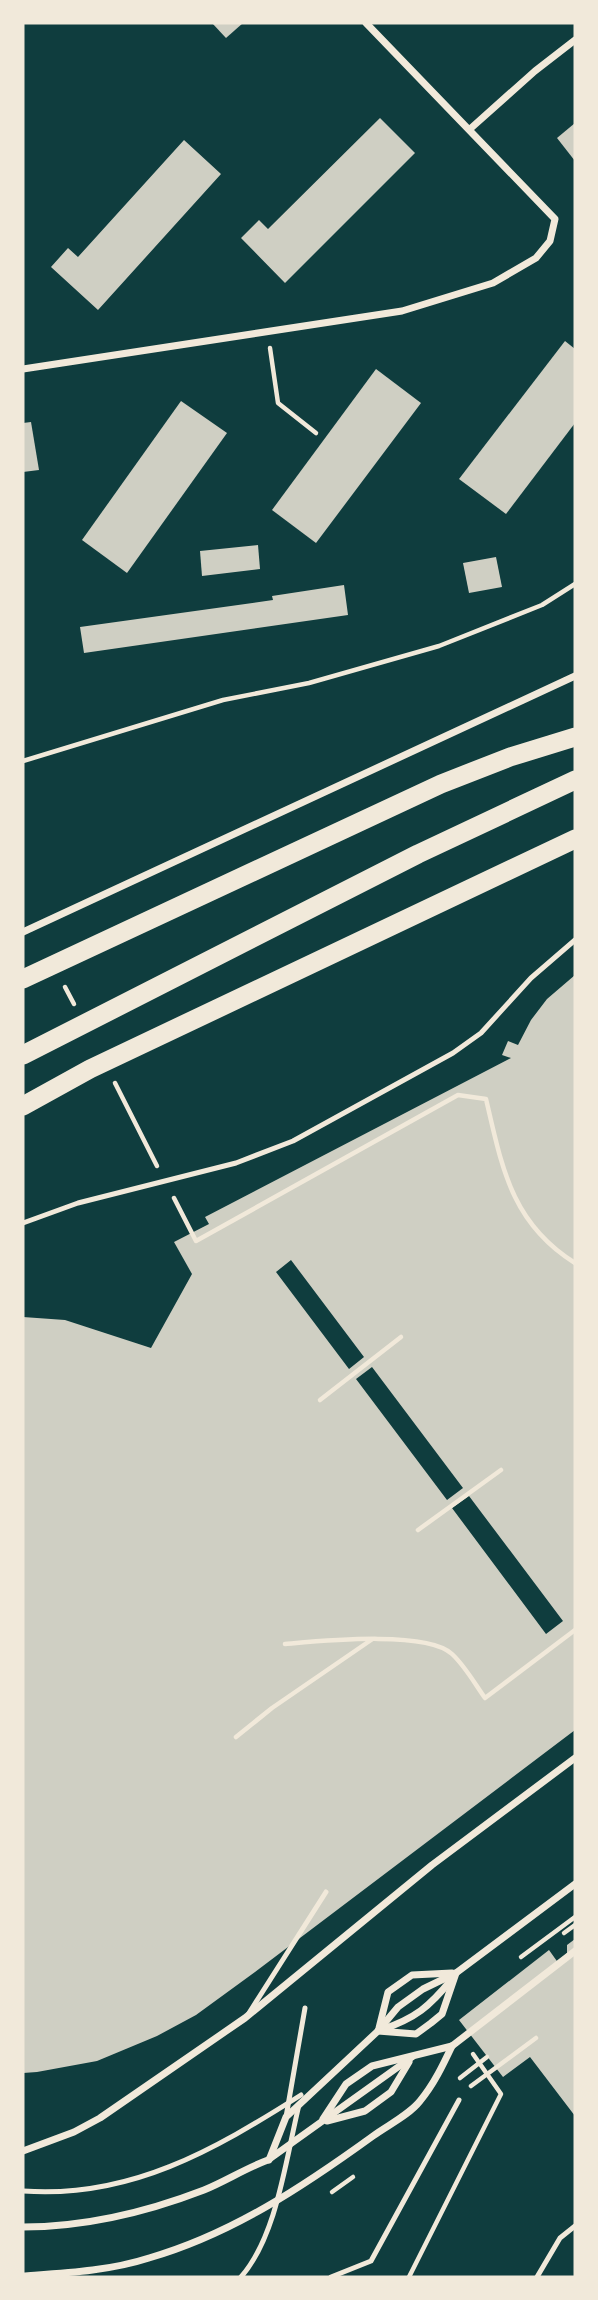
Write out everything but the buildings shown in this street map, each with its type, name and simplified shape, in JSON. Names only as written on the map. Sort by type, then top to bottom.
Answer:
[{"type":"highway","points":[[23,979],[441,784],[510,757],[575,737]]},
{"type":"highway","points":[[23,1055],[418,854],[575,780]]},
{"type":"highway","points":[[23,1106],[90,1069],[575,839]]},
{"type":"street","points":[[23,369],[402,311],[494,284],[536,258],[550,241],[555,219],[366,23]]},
{"type":"street","points":[[470,130],[535,71],[575,40]]},
{"type":"street","points":[[23,932],[575,676]]},
{"type":"street","points":[[23,2151],[74,2132],[100,2118],[245,2018],[432,1865],[575,1758]]},
{"type":"street","points":[[268,2160],[286,2117],[378,2031],[398,2007],[423,1989],[456,1972],[575,1884]]},
{"type":"street","points":[[320,2123],[346,2084],[360,2074],[372,2066],[452,2046],[575,1951]]},
{"type":"street","points":[[378,2031],[388,1992],[412,1975],[456,1972]]},
{"type":"street","points":[[378,2031],[414,2016],[432,2002],[456,1972]]},
{"type":"street","points":[[378,2031],[416,2034],[431,2023],[442,2014],[456,1972]]},
{"type":"street","points":[[23,2276],[75,2272],[146,2260],[208,2238],[250,2216],[303,2185],[419,2103],[452,2046]]},
{"type":"street","points":[[23,2227],[75,2223],[144,2210],[207,2189],[243,2169],[268,2160],[412,2057]]},
{"type":"street","points":[[320,2123],[365,2111],[373,2106],[391,2092],[412,2057]]},
{"type":"lane","points":[[23,1223],[78,1203],[236,1163],[293,1141],[453,1053],[481,1033],[531,978],[575,940]]},
{"type":"lane","points":[[245,2018],[326,1892]]},
{"type":"lane","points":[[286,2117],[305,2008]]},
{"type":"lane","points":[[23,2191],[72,2190],[146,2176],[205,2152],[301,2095],[265,2240],[251,2266],[241,2277]]},
{"type":"lane","points":[[331,2277],[371,2261],[459,2101]]},
{"type":"lane","points":[[537,2277],[560,2238],[575,2226]]},
{"type":"path","points":[[267,331],[278,403],[316,433]]},
{"type":"path","points":[[23,761],[223,700],[309,682],[439,646],[542,604],[575,584]]},
{"type":"path","points":[[192,1233],[196,1241],[458,1096],[486,1099],[501,1163],[515,1200],[529,1222],[575,1263]]},
{"type":"path","points":[[320,1400],[401,1337]]},
{"type":"path","points":[[418,1530],[500,1470]]},
{"type":"path","points":[[285,1644],[343,1639],[406,1640],[441,1647],[452,1654],[485,1698],[575,1630]]},
{"type":"path","points":[[236,1737],[272,1708],[372,1640]]},
{"type":"path","points":[[521,1956],[575,1917]]},
{"type":"path","points":[[409,2277],[501,2094],[479,2063]]}]
